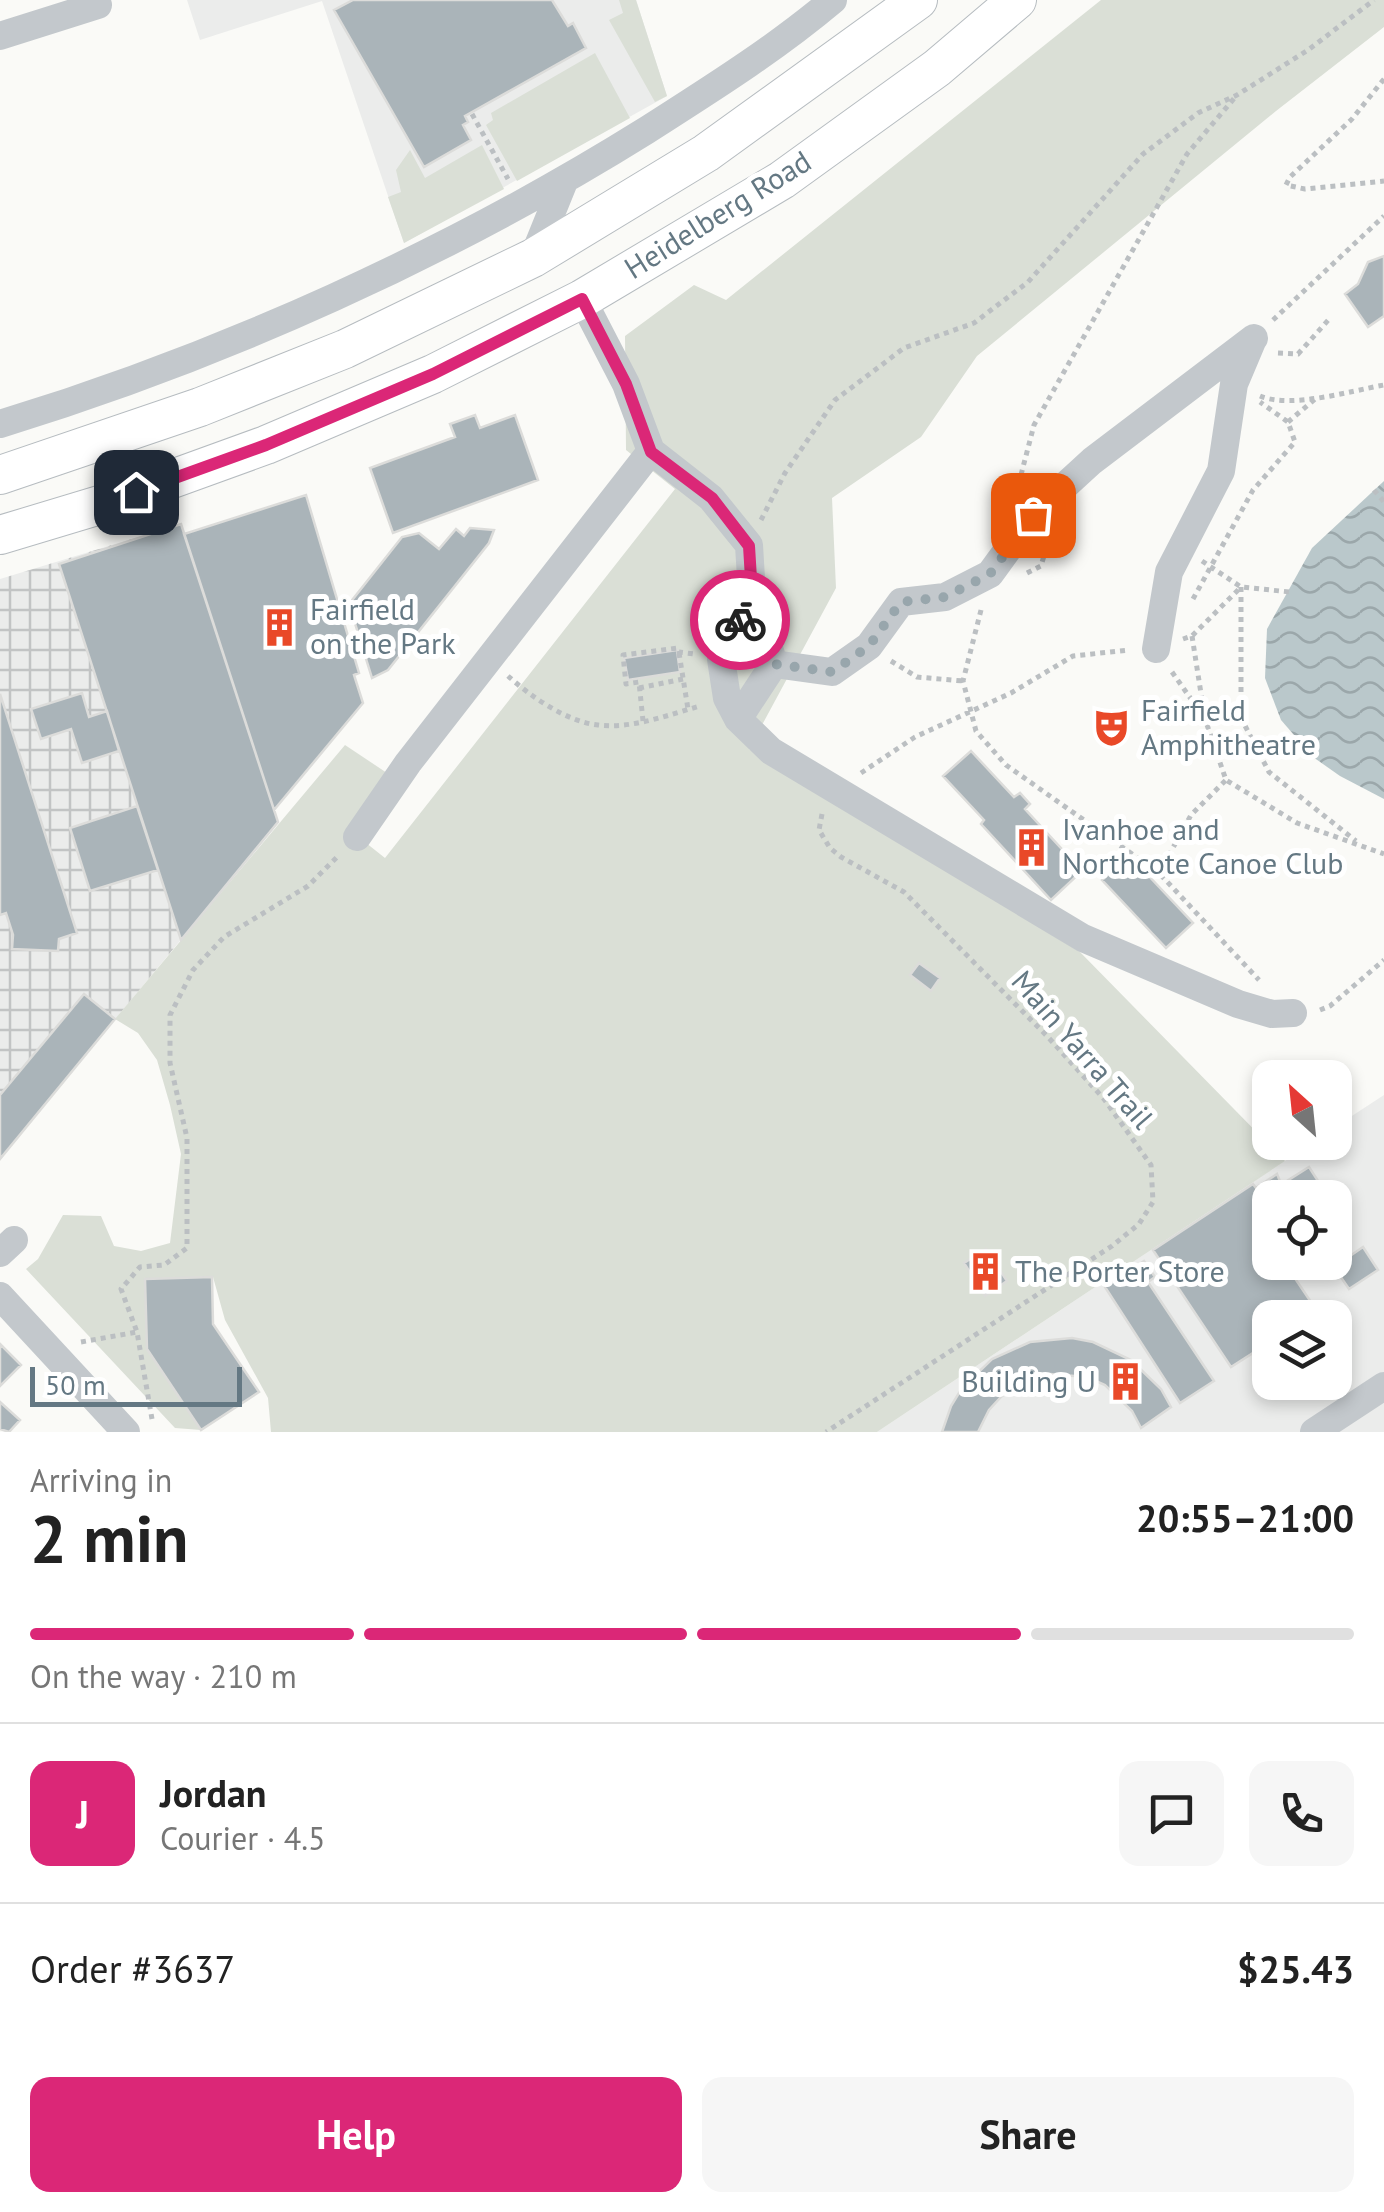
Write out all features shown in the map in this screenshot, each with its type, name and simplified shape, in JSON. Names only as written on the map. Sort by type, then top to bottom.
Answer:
[{"type":"main road","name":"Heidelberg Road","points":[[0,475],[200,408],[346,349],[532,258],[706,154],[918,0]]},
{"type":"main road","name":"Heidelberg Road","points":[[0,535],[103,504],[266,445],[433,374],[582,299],[782,180],[938,68],[1017,0]]},
{"type":"street","points":[[0,424],[151,371],[301,311],[450,242],[565,179],[728,79],[833,0]]},
{"type":"street","points":[[0,36],[98,4]]},
{"type":"street","points":[[532,258],[565,179]]},
{"type":"street","points":[[582,299],[626,384],[651,452],[712,498],[749,546],[752,595],[721,659],[733,709],[770,751],[848,784],[1082,938],[1238,1004],[1272,1014],[1293,1013]]},
{"type":"street","points":[[1156,649],[1169,572],[1221,471],[1234,384],[1254,338]]},
{"type":"street","points":[[774,664],[832,672],[869,646],[901,602],[945,597],[990,574],[1033,515],[1092,461],[1254,338]]},
{"type":"street","points":[[357,837],[408,762],[651,452]]},
{"type":"street","points":[[734,633],[769,648],[774,664]]},
{"type":"street","points":[[733,709],[774,664]]},
{"type":"street","points":[[0,1296],[126,1432]]},
{"type":"street","points":[[1314,1432],[1384,1386]]},
{"type":"path","points":[[749,546],[784,472],[836,400],[904,348],[974,323],[1028,282],[1144,154],[1198,113],[1308,50],[1374,0]]},
{"type":"path","points":[[1384,79],[1286,185],[1306,189],[1384,181]]},
{"type":"path","points":[[1014,503],[1034,425],[1187,154],[1237,94]]},
{"type":"path","points":[[472,114],[515,190]]},
{"type":"path","points":[[1331,316],[1298,354],[1269,353],[1254,338],[1384,216]]},
{"type":"path","points":[[1234,384],[1272,401],[1384,385]]},
{"type":"path","points":[[1186,609],[1213,568],[1253,490],[1295,442],[1288,422],[1234,384]]},
{"type":"path","points":[[1288,422],[1318,397]]},
{"type":"path","points":[[1374,490],[1384,502]]},
{"type":"path","points":[[1213,568],[1242,587],[1290,592]]},
{"type":"path","points":[[990,574],[963,681],[976,732],[1006,765],[1158,873],[1293,1013]]},
{"type":"path","points":[[1242,587],[1192,636],[1205,720],[1226,780],[1297,822],[1384,854]]},
{"type":"path","points":[[1242,587],[1241,718],[1268,772],[1362,846]]},
{"type":"path","points":[[869,646],[916,678],[963,681]]},
{"type":"path","points":[[643,721],[638,682],[626,684],[623,654],[678,648],[688,709]]},
{"type":"path","points":[[848,784],[915,737],[1032,681],[1073,656],[1156,649],[1205,720]]},
{"type":"path","points":[[510,677],[548,706],[597,726],[643,721],[688,709],[733,709]]},
{"type":"path","points":[[639,688],[683,679]]},
{"type":"path","points":[[1158,873],[1190,814],[1226,780]]},
{"type":"path","name":"Main Yarra Trail","points":[[826,1432],[1112,1246],[1139,1224],[1153,1202],[1151,1165],[1104,1099],[1047,1036],[904,892],[830,848],[819,830],[822,814],[848,784]]},
{"type":"path","points":[[152,1420],[137,1332],[120,1288],[140,1268],[164,1266],[187,1248],[187,1138],[170,1063],[170,1014],[193,970],[224,937],[308,886],[357,837]]},
{"type":"path","points":[[1330,1006],[1384,960]]},
{"type":"path","points":[[78,1343],[137,1332]]},
{"type":"shaded area","points":[[187,0],[636,0],[667,96],[404,243],[322,1],[200,40]]},
{"type":"shaded area","points":[[619,0],[636,0],[667,96],[655,102],[609,20],[623,13]]},
{"type":"shaded area","points":[[1101,0],[1384,0],[1384,27],[977,356],[921,437],[832,498],[836,588],[749,749],[1080,952],[1252,1127],[1252,1160],[1285,1161],[877,1432],[271,1432],[268,1398],[225,1320],[213,1277],[145,1280],[147,1350],[201,1430],[175,1428],[26,1269],[38,1259],[63,1215],[101,1216],[114,1246],[141,1251],[170,1243],[181,1154],[170,1105],[157,1060],[138,1033],[115,1019],[345,745],[393,777],[351,831],[385,858],[675,489],[626,450],[625,336],[694,285],[726,300]]},
{"type":"shaded area","points":[[595,53],[630,118],[517,181],[486,125],[493,120],[491,113]]},
{"type":"shaded area","points":[[482,145],[504,189],[404,243],[388,197],[401,192],[396,170],[410,150],[425,178]]},
{"type":"shaded area","points":[[181,524],[278,822],[0,1159],[0,579]]},
{"type":"shaded area","points":[[1384,1095],[1384,1432],[877,1432],[1252,1183],[1252,1280],[1352,1280],[1352,1180],[1256,1180],[1286,1160],[1352,1160],[1352,1116]]},
{"type":"water","points":[[1384,481],[1384,799],[1313,757],[1281,720],[1265,678],[1267,629],[1312,548]]},
{"type":"building","points":[[353,0],[552,0],[568,26],[573,23],[586,48],[465,116],[468,122],[463,125],[471,140],[424,167],[334,10]]},
{"type":"building","points":[[1384,256],[1384,316],[1368,327],[1345,294],[1358,284],[1368,262]]},
{"type":"building","points":[[475,415],[480,428],[515,415],[538,480],[393,533],[370,468],[455,437],[450,424]]},
{"type":"building","name":"Fairfield on the Park","points":[[306,495],[359,673],[354,675],[363,703],[274,810],[184,534]]},
{"type":"building","points":[[181,524],[278,822],[181,940],[59,564]]},
{"type":"building","points":[[470,528],[494,530],[489,543],[388,670],[372,678],[349,604],[402,537],[419,533],[439,549],[456,529],[464,536]]},
{"type":"building","points":[[677,650],[680,672],[628,680],[624,658]]},
{"type":"building","points":[[82,693],[89,717],[107,711],[119,751],[82,763],[71,729],[41,739],[31,709]]},
{"type":"building","points":[[0,694],[77,933],[59,939],[58,951],[12,949],[13,935],[6,913],[0,915]]},
{"type":"building","name":"Ivanhoe and Northcote Canoe Club","points":[[971,751],[1014,797],[1020,793],[1030,804],[1025,809],[1082,871],[1051,900],[943,776]]},
{"type":"building","points":[[137,806],[158,870],[90,891],[70,828]]},
{"type":"building","points":[[1129,855],[1193,923],[1166,948],[1102,880]]},
{"type":"building","points":[[919,963],[940,978],[931,991],[910,975]]},
{"type":"building","points":[[84,994],[115,1019],[0,1159],[0,1095]]},
{"type":"building","points":[[1309,1167],[1317,1180],[1289,1180]]},
{"type":"building","points":[[1252,1185],[1252,1280],[1296,1280],[1310,1300],[1252,1300],[1252,1354],[1231,1367],[1153,1250]]},
{"type":"building","points":[[1363,1247],[1378,1270],[1349,1289],[1343,1280],[1352,1280],[1352,1255]]},
{"type":"building","name":"The Porter Store","points":[[986,1249],[1007,1281],[985,1296],[964,1263]]},
{"type":"building","points":[[1144,1261],[1155,1277],[1148,1282],[1214,1381],[1180,1403],[1105,1287]]},
{"type":"building","points":[[212,1277],[213,1324],[259,1392],[201,1430],[147,1349],[145,1279]]},
{"type":"building","name":"Building U","points":[[1072,1338],[1093,1342],[1131,1360],[1161,1389],[1171,1407],[1141,1428],[1132,1411],[1105,1385],[1087,1377],[1050,1374],[1014,1386],[989,1410],[978,1432],[942,1432],[962,1388],[992,1359],[1030,1342]]},
{"type":"building","points":[[0,1344],[21,1365],[0,1386]]},
{"type":"building","points":[[0,1402],[20,1420],[9,1432],[0,1429]]},
{"type":"way so far","points":[[740,620],[734,633],[769,648],[774,664],[832,672],[869,646],[901,602],[945,597],[990,574],[1033,515]]},
{"type":"place","name":"Fairfield on the Park","points":[[280,627]]},
{"type":"place","name":"Fairfield Amphitheatre","points":[[1111,728]]},
{"type":"place","name":"Ivanhoe and Northcote Canoe Club","points":[[1032,847]]},
{"type":"place","name":"The Porter Store","points":[[985,1272]]},
{"type":"place","name":"Building U","points":[[1126,1382]]},
{"type":"route","points":[[136,492],[266,445],[433,374],[582,299],[626,384],[651,452],[712,498],[749,546],[752,595],[740,620]]}]
